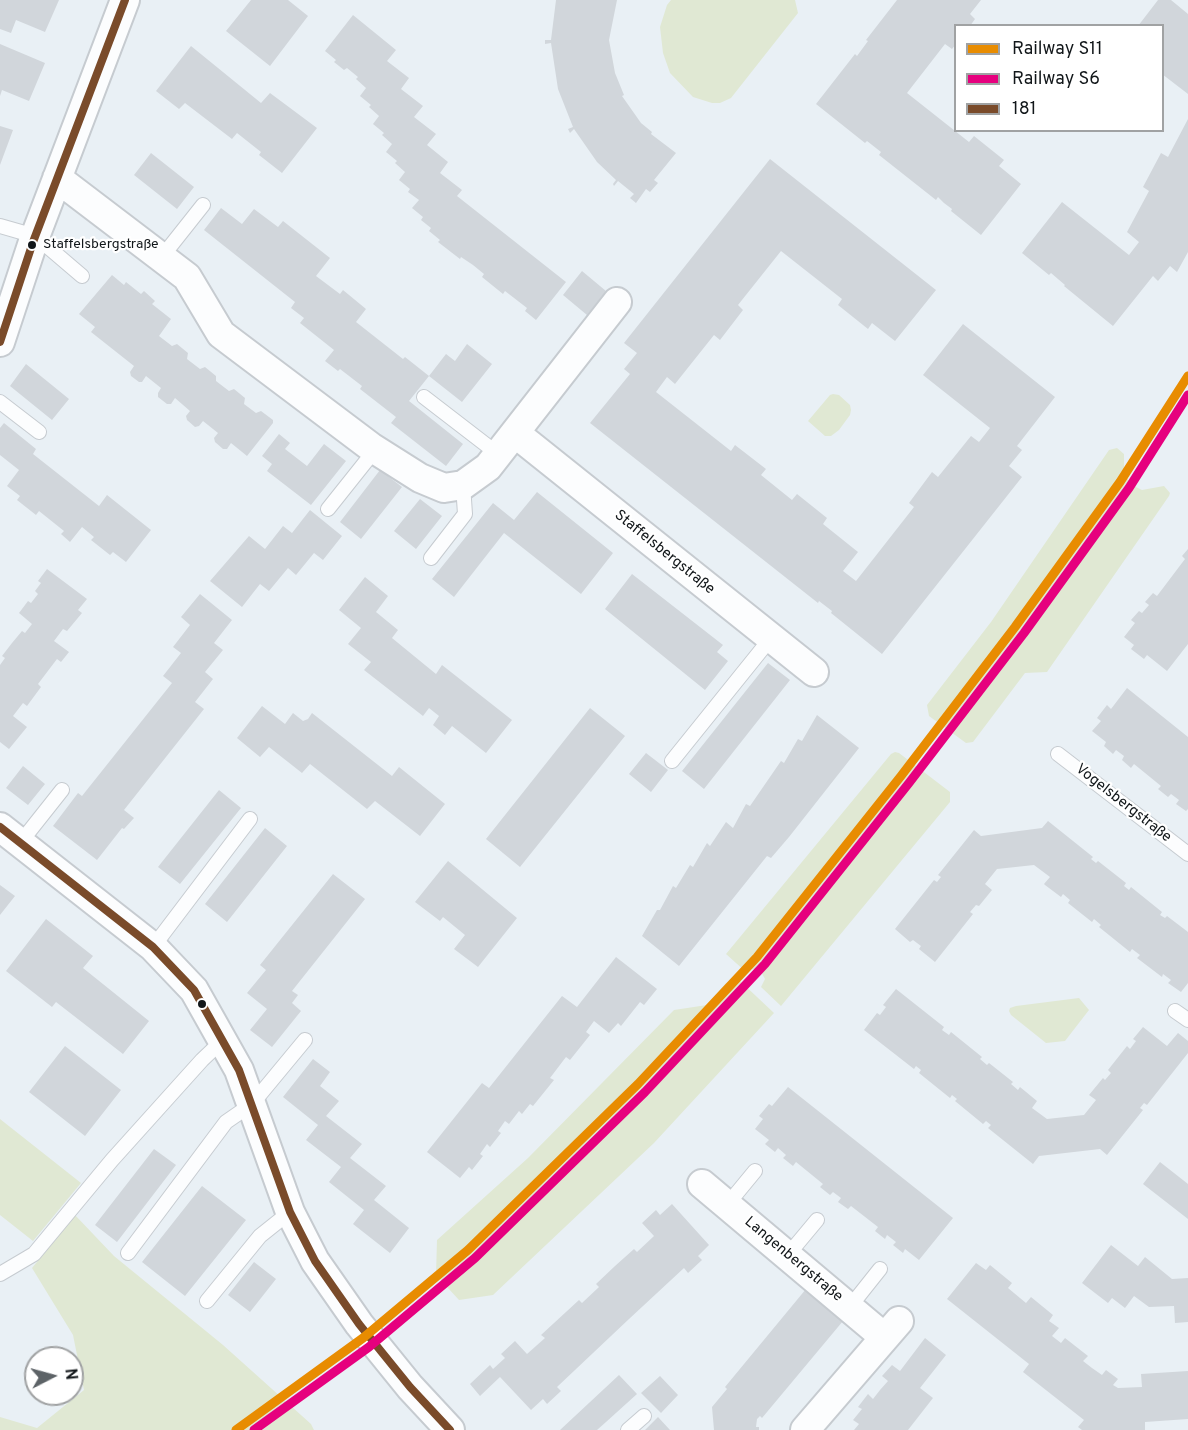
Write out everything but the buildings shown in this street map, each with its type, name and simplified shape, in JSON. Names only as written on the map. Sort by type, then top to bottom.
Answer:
[{"type":"street","points":[[0,342],[34,239],[125,0]]},
{"type":"street","points":[[57,178],[187,277],[222,334],[375,450],[420,478],[444,488],[463,485],[488,467],[617,302]]},
{"type":"street","name":"Staffelsbergstraße","points":[[506,443],[814,672]]},
{"type":"street","points":[[10,835],[153,947],[194,990],[239,1070],[290,1212],[315,1261],[347,1309],[410,1387],[450,1430]]},
{"type":"street","name":"Langenbergstraße","points":[[702,1184],[849,1308],[892,1329],[805,1430]]},
{"type":"lane","points":[[161,258],[203,205]]},
{"type":"lane","points":[[0,226],[48,247],[82,276]]},
{"type":"lane","points":[[424,397],[506,443]]},
{"type":"lane","points":[[0,402],[39,432]]},
{"type":"lane","points":[[328,509],[375,450]]},
{"type":"lane","points":[[431,558],[465,514],[463,485]]},
{"type":"lane","points":[[672,761],[771,638]]},
{"type":"lane","name":"Vogelsbergstraße","points":[[1058,754],[1188,854]]},
{"type":"lane","points":[[10,835],[62,790]]},
{"type":"lane","points":[[153,947],[250,819]]},
{"type":"lane","points":[[1175,1011],[1188,1020]]},
{"type":"lane","points":[[0,1274],[34,1254],[112,1160],[202,1060],[223,1040]]},
{"type":"lane","points":[[128,1253],[226,1122],[252,1104],[305,1040]]},
{"type":"lane","points":[[727,1205],[755,1171]]},
{"type":"lane","points":[[207,1301],[260,1236],[290,1212]]},
{"type":"lane","points":[[788,1256],[817,1220]]},
{"type":"lane","points":[[849,1308],[880,1269]]},
{"type":"lane","points":[[628,1430],[644,1416]]},
{"type":"green space","points":[[671,0],[795,0],[798,13],[731,98],[720,103],[712,103],[693,97],[670,73],[663,53],[660,27],[667,5]]},
{"type":"green space","points":[[833,394],[839,395],[850,405],[851,410],[839,430],[831,436],[825,436],[808,421]]},
{"type":"green space","points":[[1117,448],[1124,454],[1124,474],[1132,485],[1142,490],[1164,486],[1170,493],[1169,496],[1047,672],[1025,673],[973,742],[966,743],[929,716],[927,705],[991,622],[1109,450]]},
{"type":"green space","points":[[895,752],[950,792],[950,802],[781,1006],[761,987],[765,979],[760,970],[752,969],[746,972],[726,954]]},
{"type":"green space","points":[[739,980],[774,1013],[654,1143],[493,1295],[459,1300],[436,1275],[437,1240],[528,1158],[674,1010],[707,1005],[726,983]]},
{"type":"green space","points":[[1079,998],[1089,1010],[1065,1041],[1046,1043],[1009,1011],[1010,1008],[1016,1006]]},
{"type":"green space","points":[[0,1119],[81,1183],[33,1241],[0,1215]]},
{"type":"green space","points":[[75,1215],[114,1256],[223,1345],[311,1424],[314,1430],[0,1430],[0,1417],[37,1428],[64,1406],[84,1406],[84,1346],[75,1346],[73,1335],[32,1268]]},
{"type":"rail line","name":"S11","points":[[236,1430],[363,1338],[468,1250],[638,1084],[757,957],[901,776],[1015,627],[1120,482],[1188,376]]},
{"type":"rail line","name":"S6","points":[[254,1430],[369,1347],[475,1258],[645,1092],[765,964],[909,783],[1024,633],[1129,488],[1188,395]]},
{"type":"transit line","name":"181","points":[[0,342],[33,242],[125,0]]},
{"type":"transit line","name":"181","points":[[0,827],[153,947],[194,990],[239,1070],[290,1212],[315,1261],[359,1324],[410,1387],[450,1430]]},
{"type":"place","name":"Staffelsbergstraße","points":[[32,245]]}]
